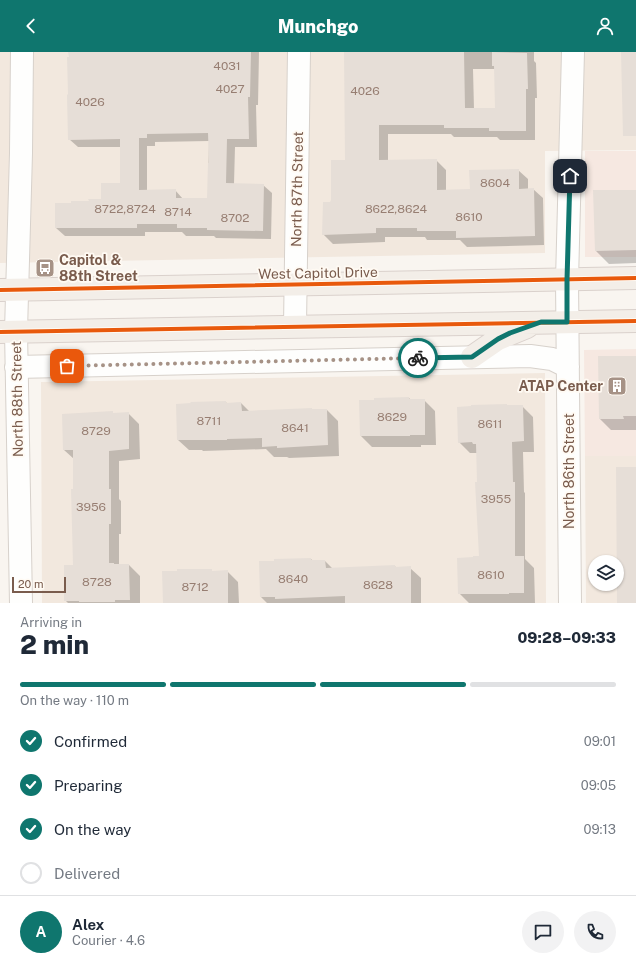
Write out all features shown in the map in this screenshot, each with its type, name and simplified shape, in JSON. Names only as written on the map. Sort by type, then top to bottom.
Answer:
[{"type":"main road","name":"West Capitol Drive","points":[[9,290],[636,278]]},
{"type":"main road","points":[[8,331],[636,321]]},
{"type":"main road","points":[[472,357],[498,339],[541,322]]},
{"type":"street","name":"North 88th Street","points":[[21,603],[16,367],[8,331],[9,290],[21,153],[22,52]]},
{"type":"street","name":"North 87th Street","points":[[295,326],[299,52]]},
{"type":"street","name":"North 86th Street","points":[[570,603],[567,280],[573,52]]},
{"type":"street","points":[[16,367],[538,356],[552,359],[568,367]]},
{"type":"shaded area","points":[[0,52],[636,52],[636,150],[545,151],[545,253],[0,263]]},
{"type":"shaded area","points":[[585,151],[636,151],[636,257],[585,257]]},
{"type":"shaded area","points":[[636,349],[636,456],[585,456],[584,350]]},
{"type":"shaded area","points":[[545,373],[546,603],[42,603],[41,382]]},
{"type":"shaded area","points":[[585,456],[636,456],[636,603],[586,603]]},
{"type":"building","points":[[68,52],[251,52],[250,97],[248,97],[249,139],[227,139],[226,183],[264,184],[263,231],[177,228],[177,224],[137,224],[137,228],[55,228],[55,203],[71,203],[71,201],[101,199],[101,183],[120,183],[120,139],[68,140],[67,57],[69,57]],"holes":[[[208,133],[209,163],[207,198],[176,198],[176,189],[139,190],[139,138],[147,138],[147,134]]]},
{"type":"building","points":[[344,52],[464,52],[465,108],[495,108],[494,66],[492,66],[492,52],[527,53],[528,89],[526,89],[526,131],[489,131],[489,128],[444,128],[444,125],[379,125],[379,160],[437,159],[437,190],[470,189],[469,170],[519,169],[519,189],[534,188],[535,236],[456,238],[456,231],[417,231],[417,228],[376,228],[376,233],[322,235],[323,202],[330,202],[331,200],[331,160],[345,160]]},
{"type":"building","points":[[621,52],[636,52],[636,136],[623,136]]},
{"type":"building","points":[[593,190],[636,190],[636,250],[595,251]]},
{"type":"building","name":"ATAP Center","points":[[598,356],[636,356],[636,416],[623,416],[624,419],[599,419]]},
{"type":"building","points":[[409,397],[409,399],[425,399],[425,435],[360,436],[359,400]]},
{"type":"building","points":[[226,401],[226,403],[241,402],[242,411],[312,408],[327,409],[328,445],[277,448],[277,446],[262,447],[262,438],[177,440],[176,404]]},
{"type":"building","points":[[507,404],[523,405],[524,441],[512,442],[513,482],[515,482],[515,556],[524,556],[524,593],[458,594],[457,558],[479,556],[475,482],[477,482],[476,444],[473,444],[472,442],[458,443],[457,407]]},
{"type":"building","points":[[113,411],[113,413],[129,412],[129,449],[109,451],[111,524],[109,524],[109,563],[129,564],[130,600],[115,600],[115,602],[64,601],[64,565],[73,565],[71,489],[73,489],[73,450],[63,450],[62,414]]},
{"type":"building","points":[[616,467],[636,467],[636,603],[617,603],[617,591],[624,591],[624,555],[617,555]]},
{"type":"building","points":[[311,558],[311,560],[325,560],[326,568],[395,565],[395,567],[411,566],[411,603],[345,603],[345,596],[275,599],[275,597],[260,597],[259,561]]},
{"type":"building","points":[[177,569],[212,569],[212,571],[228,570],[228,603],[163,603],[162,571],[177,571]]},
{"type":"cycle path","points":[[0,290],[636,278]]},
{"type":"cycle path","points":[[0,332],[636,321]]},
{"type":"way so far","points":[[67,366],[418,358]]},
{"type":"place","name":"Capitol & 88th Street","points":[[45,268]]},
{"type":"place","name":"ATAP Center","points":[[617,386]]},
{"type":"route","points":[[418,358],[472,357],[490,346],[498,339],[510,333],[541,322],[567,322],[570,176]]}]
